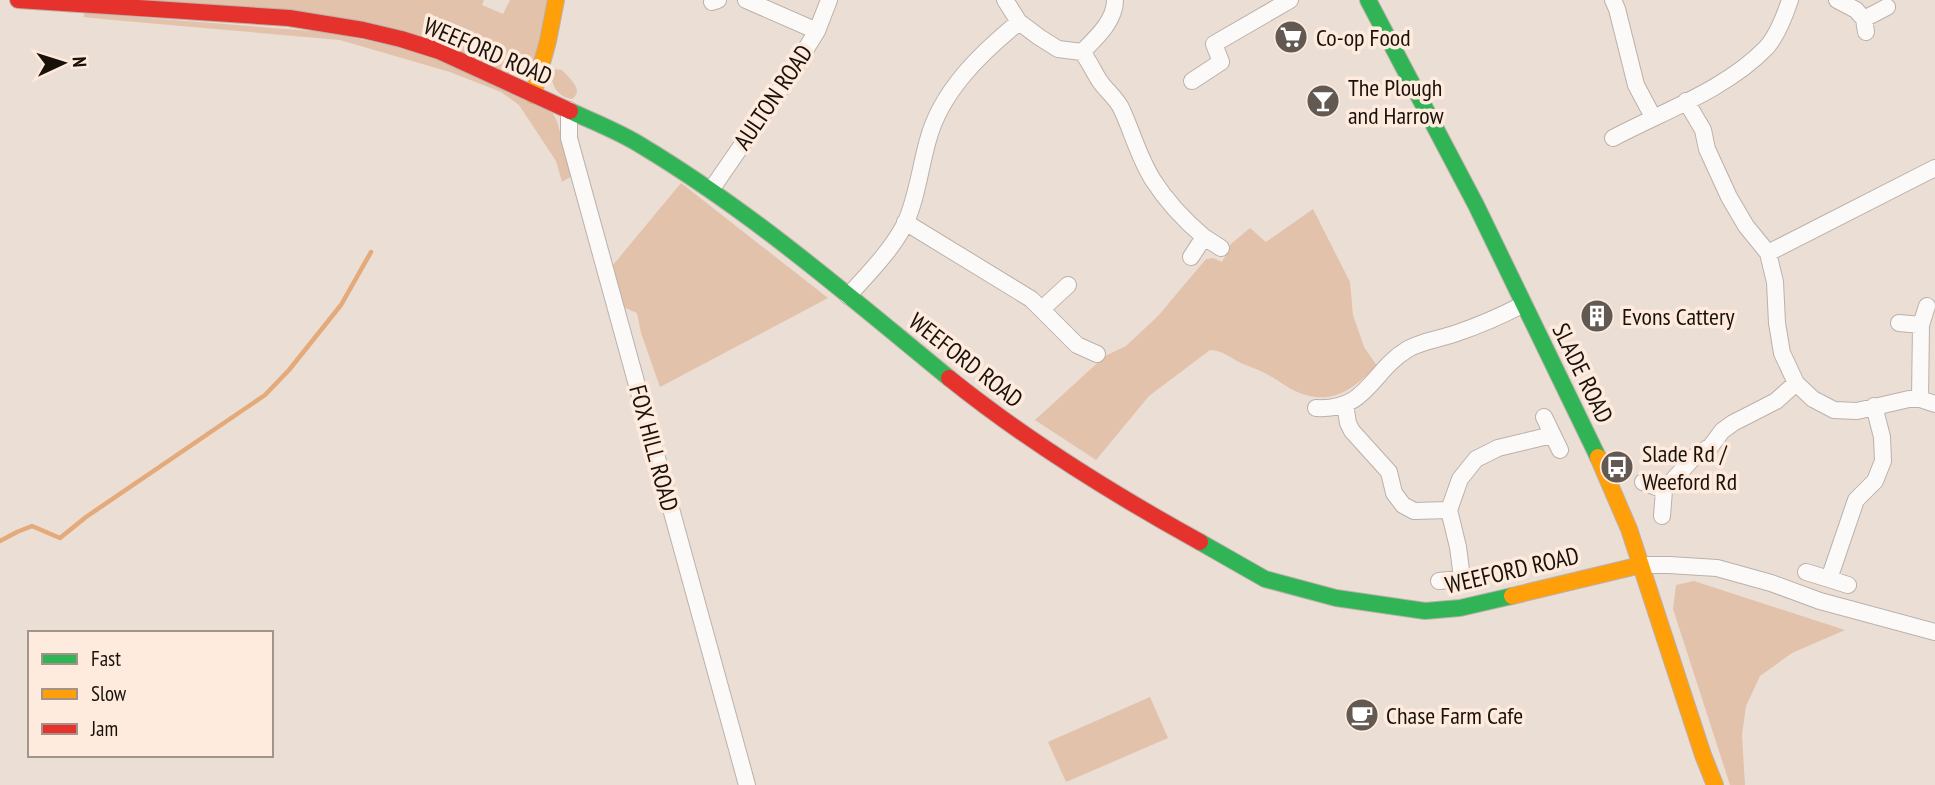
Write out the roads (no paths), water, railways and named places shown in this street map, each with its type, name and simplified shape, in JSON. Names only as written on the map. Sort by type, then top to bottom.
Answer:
[{"type":"street","name":"WEEFORD ROAD","points":[[18,0],[126,4],[289,18],[363,30],[439,51],[569,110],[640,144],[711,190],[781,241],[989,410],[1103,485],[1265,579],[1336,598],[1425,611],[1460,608],[1641,565],[1717,568],[1771,583],[1820,601],[1935,632]]},
{"type":"street","points":[[533,95],[556,0]]},
{"type":"street","points":[[746,0],[817,31]]},
{"type":"street","name":"AULTON ROAD","points":[[711,190],[786,81],[817,31],[829,0]]},
{"type":"street","points":[[1005,0],[1019,22],[1058,49],[1082,52],[1100,82],[1121,108],[1140,156],[1166,200],[1204,237],[1221,248]]},
{"type":"street","points":[[1082,52],[1109,21],[1115,9],[1115,0]]},
{"type":"street","points":[[1192,81],[1221,62],[1214,44],[1290,0]]},
{"type":"street","name":"SLADE ROAD","points":[[1368,0],[1476,205],[1617,498],[1714,785]]},
{"type":"street","points":[[1613,0],[1618,9],[1636,85],[1653,117]]},
{"type":"street","points":[[1613,138],[1735,74],[1768,47],[1790,0]]},
{"type":"street","points":[[1837,0],[1856,10],[1865,25],[1887,7]]},
{"type":"street","points":[[848,296],[887,251],[905,222],[934,120],[950,94],[986,49],[1019,22]]},
{"type":"street","points":[[1686,102],[1703,130],[1707,149],[1729,197],[1746,226],[1768,253],[1775,282],[1782,353],[1796,383],[1813,399],[1834,410],[1857,411],[1909,399],[1928,401],[1921,325],[1927,306]]},
{"type":"street","name":"FOX HILL ROAD","points":[[569,110],[569,138],[747,785]]},
{"type":"street","points":[[1768,253],[1935,168]]},
{"type":"street","points":[[905,222],[1031,299],[1077,345],[1097,354]]},
{"type":"street","points":[[1191,257],[1204,237]]},
{"type":"street","points":[[1042,309],[1068,285]]},
{"type":"street","points":[[1316,408],[1325,409],[1356,400],[1384,369],[1418,344],[1479,325],[1524,304]]},
{"type":"street","points":[[1899,323],[1921,325]]},
{"type":"street","points":[[1662,516],[1664,490],[1695,457],[1711,446],[1722,431],[1776,401],[1796,383]]},
{"type":"street","points":[[1345,404],[1352,431],[1389,472],[1394,493],[1402,505],[1414,512],[1450,510]]},
{"type":"street","points":[[1829,579],[1856,500],[1875,481],[1883,461],[1882,437],[1874,406]]},
{"type":"street","points":[[1544,417],[1560,450]]},
{"type":"street","points":[[1462,578],[1450,510],[1460,479],[1476,459],[1498,448],[1552,435]]},
{"type":"street","points":[[1643,482],[1664,490]]},
{"type":"street","points":[[1806,572],[1847,585]]},
{"type":"street","points":[[1439,581],[1481,577]]},
{"type":"street","name":"WEEFORD ROAD","points":[[1912,625],[1935,623]]},
{"type":"waterway","points":[[0,541],[32,526],[60,538],[86,517],[265,395],[289,370],[341,305],[371,252]]},
{"type":"place","name":"Co-op Food","points":[[1291,37]]},
{"type":"place","name":"The Plough and Harrow","points":[[1323,101]]},
{"type":"place","name":"Evons Cattery","points":[[1597,316]]},
{"type":"place","name":"Slade Rd / Weeford Rd","points":[[1617,467]]},
{"type":"place","name":"Chase Farm Cafe","points":[[1362,715]]}]
